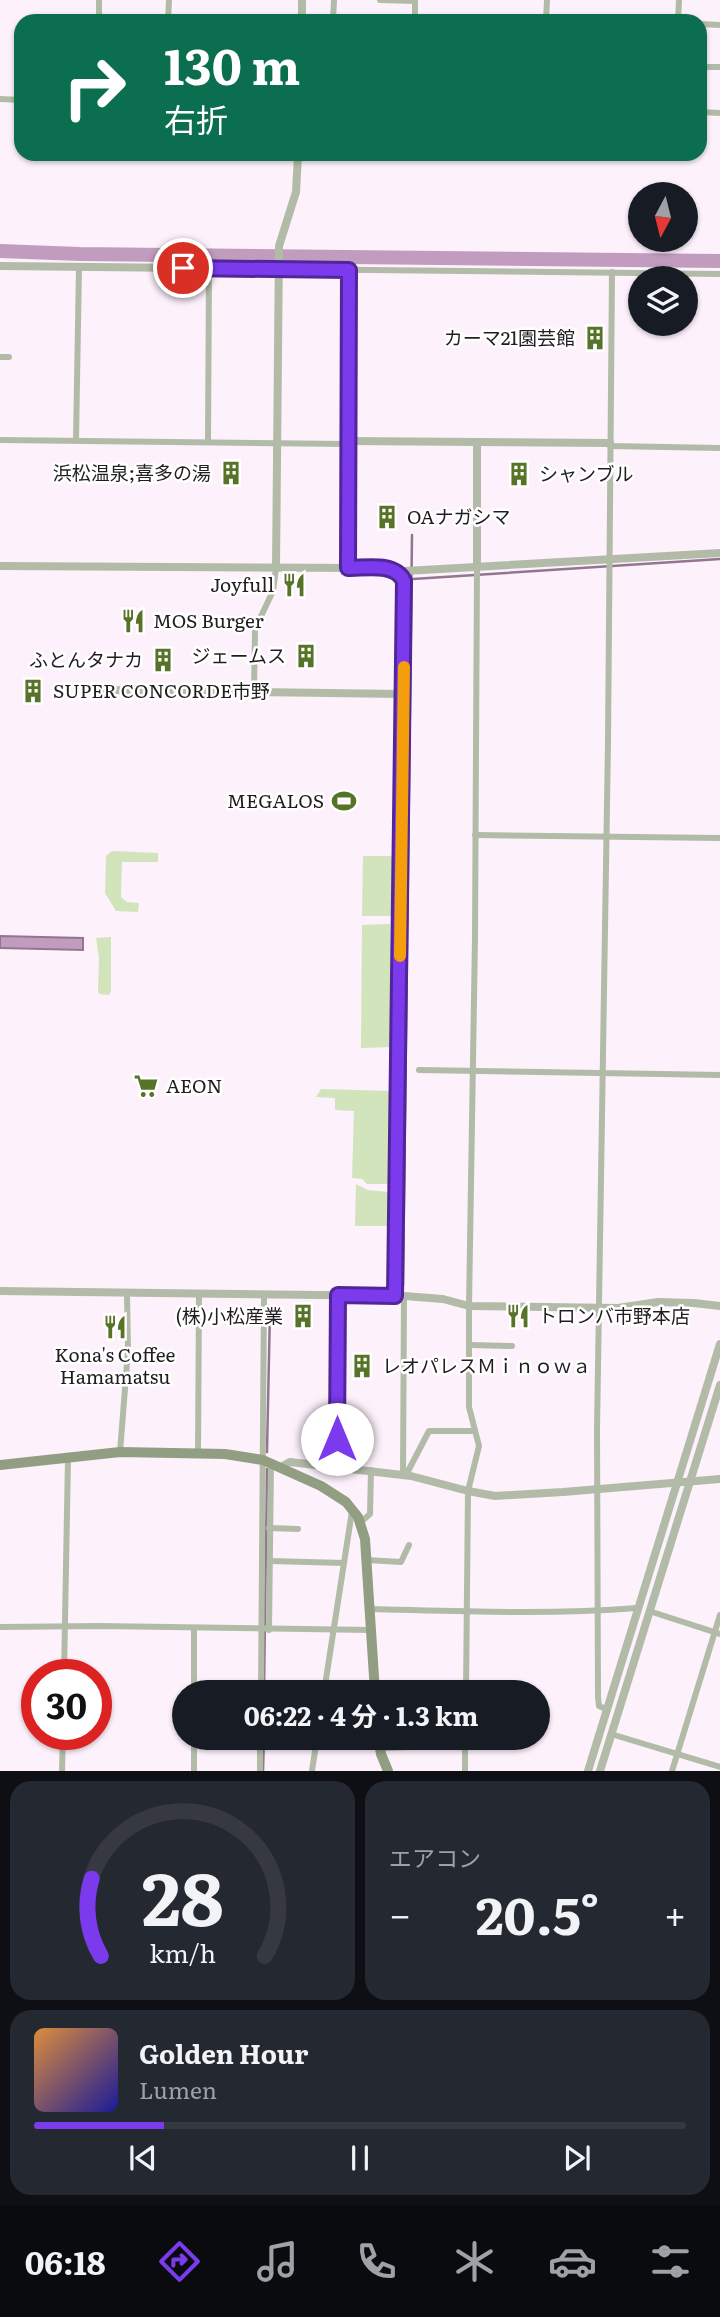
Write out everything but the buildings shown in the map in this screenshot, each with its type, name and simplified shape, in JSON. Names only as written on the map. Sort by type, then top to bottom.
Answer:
[{"type":"main road","points":[[0,1465],[120,1452],[225,1454],[272,1463],[321,1486],[353,1509],[365,1539],[374,1680]]},
{"type":"main road","points":[[381,1750],[388,1771]]},
{"type":"street","points":[[380,0],[415,0]]},
{"type":"street","points":[[254,692],[255,629],[273,591],[276,568],[279,246],[296,192],[298,161]]},
{"type":"street","points":[[0,266],[720,274]]},
{"type":"street","points":[[76,440],[79,267]]},
{"type":"street","points":[[208,442],[209,268]]},
{"type":"street","points":[[348,568],[349,270]]},
{"type":"street","points":[[606,1709],[599,1706],[598,1697],[597,1611],[612,272]]},
{"type":"street","points":[[0,357],[9,357]]},
{"type":"street","points":[[0,440],[345,444],[348,441],[477,442],[720,448]]},
{"type":"street","points":[[466,1680],[468,1491],[479,1446],[469,1407],[477,442]]},
{"type":"street","points":[[0,566],[348,568],[405,571],[720,552]]},
{"type":"street","points":[[393,569],[400,572],[404,581]]},
{"type":"street","points":[[404,1475],[400,1296],[405,571]]},
{"type":"street","points":[[105,690],[403,694]]},
{"type":"street","points":[[475,835],[720,838]]},
{"type":"street","points":[[419,1070],[720,1074]]},
{"type":"street","points":[[0,1291],[400,1296],[451,1300],[469,1306],[618,1308],[658,1302],[720,1306]]},
{"type":"street","points":[[120,1452],[128,1351],[127,1294]]},
{"type":"street","points":[[198,1454],[199,1294]]},
{"type":"street","points":[[264,1294],[272,1463],[266,1527],[265,1629]]},
{"type":"street","points":[[336,1467],[338,1295]]},
{"type":"street","points":[[588,1771],[720,1344]]},
{"type":"street","points":[[470,1345],[512,1346]]},
{"type":"street","points":[[600,1771],[720,1385]]},
{"type":"street","points":[[404,1475],[429,1431],[475,1431]]},
{"type":"street","points":[[64,1659],[68,1458]]},
{"type":"street","points":[[272,1463],[290,1462],[371,1470],[495,1496],[720,1479]]},
{"type":"street","points":[[360,1522],[370,1514],[371,1470]]},
{"type":"street","points":[[326,1680],[353,1509]]},
{"type":"street","points":[[266,1527],[298,1529]]},
{"type":"street","points":[[262,1680],[270,1562],[266,1527]]},
{"type":"street","points":[[367,1560],[401,1562],[409,1545]]},
{"type":"street","points":[[270,1562],[344,1563]]},
{"type":"street","points":[[370,1609],[597,1611],[637,1608]]},
{"type":"street","points":[[649,1611],[718,1633]]},
{"type":"street","points":[[672,1771],[718,1633],[720,1615]]},
{"type":"street","points":[[0,1627],[371,1630]]},
{"type":"street","points":[[194,1629],[194,1680]]},
{"type":"street","points":[[611,1734],[718,1768]]},
{"type":"street","points":[[62,1771],[63,1750]]},
{"type":"street","points":[[194,1750],[194,1771]]},
{"type":"street","points":[[260,1750],[260,1771]]},
{"type":"street","points":[[312,1771],[315,1750]]},
{"type":"street","points":[[465,1750],[465,1771]]},
{"type":"green space","points":[[112,851],[158,853],[158,862],[122,862],[121,897],[127,902],[139,903],[138,912],[116,911],[105,893],[106,856]]},
{"type":"green space","points":[[363,856],[391,856],[395,859],[394,916],[362,916]]},
{"type":"green space","points":[[390,924],[391,1047],[361,1048],[362,925]]},
{"type":"green space","points":[[111,937],[111,991],[109,995],[100,994],[96,938]]},
{"type":"green space","points":[[321,1089],[390,1091],[390,1184],[367,1184],[362,1179],[352,1178],[354,1111],[335,1110],[335,1098],[316,1097]]},
{"type":"green space","points":[[356,1184],[368,1190],[389,1192],[389,1226],[355,1226]]},
{"type":"shaded area","points":[[0,936],[83,938],[83,950],[0,948]]},
{"type":"waterway","points":[[0,251],[720,261]]},
{"type":"waterway","points":[[403,1286],[412,535]]},
{"type":"waterway","points":[[413,579],[720,559]]},
{"type":"waterway","points":[[267,1452],[270,1310]]},
{"type":"waterway","points":[[264,1680],[267,1469]]},
{"type":"waterway","points":[[263,1771],[264,1750]]},
{"type":"slow traffic","points":[[400,956],[404,667]]},
{"type":"place","name":"カーマ21園芸館","points":[[595,338]]},
{"type":"place","name":"浜松温泉;喜多の湯","points":[[231,473]]},
{"type":"place","name":"シャンブル","points":[[519,474]]},
{"type":"place","name":"OAナガシマ","points":[[387,517]]},
{"type":"place","name":"Joyfull","points":[[294,585]]},
{"type":"place","name":"MOS Burger","points":[[133,621]]},
{"type":"place","name":"ジェームス","points":[[306,656]]},
{"type":"place","name":"ふとんタナカ","points":[[163,660]]},
{"type":"place","name":"SUPER CONCORDE市野","points":[[33,691]]},
{"type":"place","name":"MEGALOS","points":[[344,801]]},
{"type":"place","name":"AEON","points":[[146,1086]]},
{"type":"place","name":"(株)小松産業","points":[[303,1316]]},
{"type":"place","name":"トロンバ市野本店","points":[[518,1316]]},
{"type":"place","name":"Kona's Coffee Hamamatsu","points":[[115,1327]]},
{"type":"place","name":"レオパレスＭｉｎｏｗａ","points":[[362,1366]]},
{"type":"route","points":[[183,268],[349,270],[348,568],[393,569],[400,572],[404,581],[395,1296],[338,1295],[337,1439]]}]
